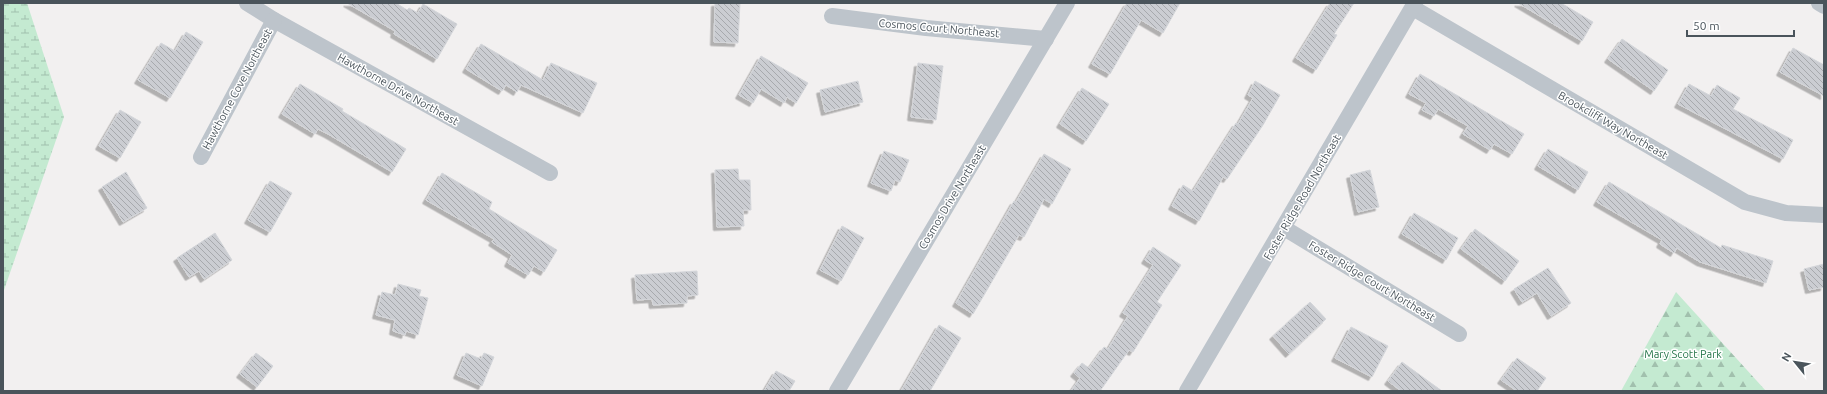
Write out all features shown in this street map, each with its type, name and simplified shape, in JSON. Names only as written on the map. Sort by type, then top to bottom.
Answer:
[{"type":"street","name":"Hawthorne Drive Northeast","points":[[247,3],[274,20],[550,173]]},
{"type":"street","name":"Cosmos Drive Northeast","points":[[837,391],[1067,3]]},
{"type":"street","points":[[1819,3],[1824,6]]},
{"type":"street","name":"Brookcliff Way Northeast","points":[[1414,5],[1745,202],[1786,213],[1824,215]]},
{"type":"street","name":"Foster Ridge Road Northeast","points":[[1187,391],[1414,5]]},
{"type":"street","name":"Cosmos Court Northeast","points":[[832,16],[926,28],[1046,38]]},
{"type":"street","name":"Hawthorne Cove Northeast","points":[[201,157],[274,20]]},
{"type":"street","name":"Foster Ridge Court Northeast","points":[[1284,228],[1459,334]]},
{"type":"green space","points":[[3,3],[27,3],[64,117],[3,293]]},
{"type":"green space","name":"Mary Scott Park","points":[[1676,292],[1766,391],[1621,391]]},
{"type":"building","points":[[347,3],[396,3],[407,10],[409,8],[418,13],[423,4],[457,24],[437,59],[394,34],[395,31]]},
{"type":"building","points":[[715,3],[740,3],[738,43],[714,42]]},
{"type":"building","points":[[1127,3],[1180,3],[1163,33],[1141,20],[1110,74],[1092,64]]},
{"type":"building","points":[[1330,3],[1354,3],[1334,34],[1337,35],[1316,70],[1296,58]]},
{"type":"building","points":[[1518,3],[1561,3],[1593,22],[1582,41]]},
{"type":"building","points":[[186,32],[203,42],[170,98],[138,80],[161,43],[175,51]]},
{"type":"building","points":[[1622,39],[1668,70],[1654,91],[1608,59]]},
{"type":"building","points":[[481,44],[543,80],[551,63],[597,83],[583,113],[521,85],[517,92],[506,85],[502,91],[466,69]]},
{"type":"building","points":[[1793,48],[1824,65],[1824,96],[1780,72]]},
{"type":"building","points":[[761,56],[808,83],[796,103],[787,97],[784,103],[761,89],[753,103],[739,95]]},
{"type":"building","points":[[918,63],[943,66],[936,120],[911,117]]},
{"type":"building","points":[[1420,74],[1524,134],[1512,154],[1494,144],[1490,150],[1463,134],[1468,126],[1438,109],[1434,116],[1422,110],[1426,103],[1409,94]]},
{"type":"building","points":[[858,81],[863,102],[825,112],[820,90]]},
{"type":"building","points":[[1255,81],[1280,95],[1263,125],[1227,179],[1223,177],[1199,221],[1172,206],[1183,185],[1193,191],[1236,123],[1238,124],[1253,98],[1248,95]]},
{"type":"building","points":[[300,84],[406,149],[392,172],[328,134],[318,129],[315,134],[282,114]]},
{"type":"building","points":[[1689,84],[1711,96],[1717,85],[1740,98],[1733,109],[1793,140],[1783,159],[1678,104]]},
{"type":"building","points":[[1082,88],[1109,104],[1086,141],[1060,124]]},
{"type":"building","points":[[120,110],[141,122],[120,158],[99,146]]},
{"type":"building","points":[[1548,149],[1588,172],[1578,190],[1538,166]]},
{"type":"building","points":[[884,151],[909,160],[900,182],[895,180],[891,191],[871,183]]},
{"type":"building","points":[[1044,154],[1071,169],[1052,204],[1044,199],[1024,237],[1019,235],[973,314],[956,303],[1014,201],[1016,202]]},
{"type":"building","points":[[738,169],[739,180],[750,180],[751,210],[743,210],[744,226],[717,227],[715,170]]},
{"type":"building","points":[[1370,170],[1379,207],[1358,212],[1350,175]]},
{"type":"building","points":[[126,172],[147,208],[123,222],[102,187]]},
{"type":"building","points":[[442,173],[492,202],[489,209],[557,250],[544,272],[534,266],[528,275],[508,263],[512,255],[492,242],[494,239],[426,200]]},
{"type":"building","points":[[270,181],[292,193],[270,232],[248,220]]},
{"type":"building","points":[[1609,182],[1721,248],[1722,245],[1773,261],[1766,283],[1700,262],[1677,248],[1674,253],[1660,244],[1662,240],[1597,202]]},
{"type":"building","points":[[1414,213],[1458,238],[1446,260],[1402,234]]},
{"type":"building","points":[[842,226],[864,238],[841,281],[820,270]]},
{"type":"building","points":[[1475,229],[1519,261],[1505,281],[1461,249]]},
{"type":"building","points":[[215,233],[232,260],[204,279],[199,271],[189,277],[177,258]]},
{"type":"building","points":[[1153,247],[1181,265],[1157,302],[1162,305],[1133,352],[1129,350],[1100,391],[1071,391],[1080,378],[1074,373],[1082,363],[1089,368],[1104,347],[1108,349],[1128,316],[1123,313],[1153,265],[1145,260]]},
{"type":"building","points":[[1824,264],[1824,287],[1809,290],[1804,269]]},
{"type":"building","points":[[1548,268],[1571,303],[1551,316],[1537,293],[1522,302],[1514,289]]},
{"type":"building","points":[[697,271],[698,295],[687,296],[687,303],[653,305],[652,299],[637,300],[635,275]]},
{"type":"building","points":[[398,284],[421,290],[419,296],[428,298],[418,335],[406,331],[405,335],[393,331],[395,320],[376,315],[382,292],[395,295]]},
{"type":"building","points":[[1310,302],[1326,319],[1289,354],[1273,336]]},
{"type":"building","points":[[939,325],[961,338],[930,391],[901,391]]},
{"type":"building","points":[[1351,327],[1388,346],[1372,377],[1335,358]]},
{"type":"building","points":[[256,353],[273,366],[257,387],[240,374]]},
{"type":"building","points":[[466,353],[481,359],[484,353],[494,357],[482,386],[457,375]]},
{"type":"building","points":[[1517,358],[1546,378],[1537,391],[1517,391],[1501,380]]},
{"type":"building","points":[[1402,362],[1442,391],[1401,391],[1388,381]]},
{"type":"building","points":[[776,371],[795,381],[789,391],[764,391]]}]
